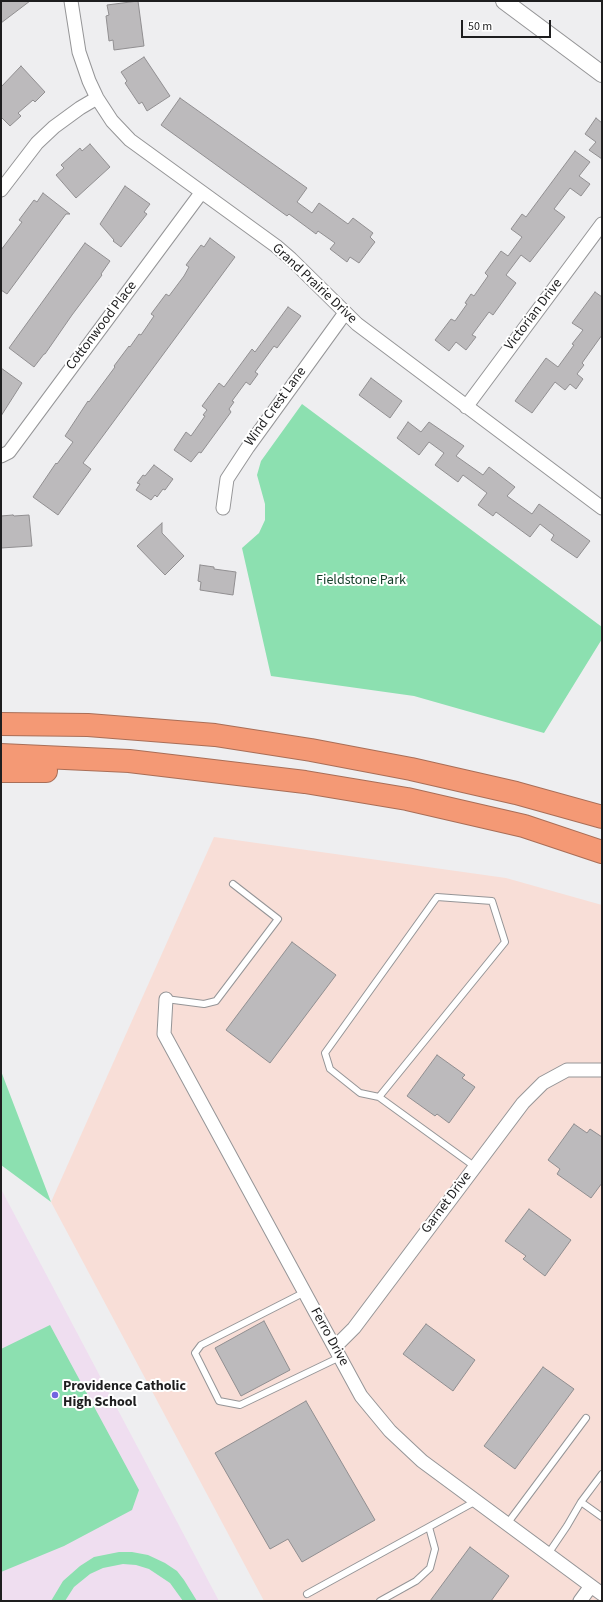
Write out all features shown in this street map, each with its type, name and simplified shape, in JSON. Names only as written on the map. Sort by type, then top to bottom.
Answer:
[{"type":"highway","points":[[1,724],[88,725],[222,736],[312,750],[411,769],[516,793],[602,817]]},
{"type":"highway","points":[[1,755],[129,761],[306,782],[407,799],[524,826],[602,852]]},
{"type":"highway","points":[[1,771],[201,770]]},
{"type":"street","name":"Grand Prairie Drive","points":[[71,1],[82,62],[89,81],[97,98],[112,121],[130,140],[276,246],[345,313],[370,334],[602,508]]},
{"type":"street","points":[[504,1],[602,74]]},
{"type":"street","points":[[1,190],[36,144],[54,127],[80,108],[97,98]]},
{"type":"street","name":"Cottonwood Place","points":[[1,456],[9,452],[201,193]]},
{"type":"street","name":"Victorian Drive","points":[[466,407],[602,224]]},
{"type":"street","name":"Wind Crest Lane","points":[[222,508],[226,479],[345,313]]},
{"type":"street","name":"Ferro Drive","points":[[166,999],[164,1034],[362,1396],[390,1431],[422,1461],[602,1594]]},
{"type":"street","name":"Garnet Drive","points":[[337,1352],[474,1166],[523,1103],[543,1083],[567,1070],[602,1070]]},
{"type":"street","points":[[580,1601],[591,1586]]},
{"type":"lane","points":[[166,999],[204,1004],[216,1001],[278,919],[233,884]]},
{"type":"lane","points":[[378,1097],[505,942],[492,901],[437,897],[325,1053],[330,1069],[360,1093],[378,1097],[474,1166]]},
{"type":"lane","points":[[305,1292],[201,1345],[195,1353],[219,1401],[240,1406],[337,1352]]},
{"type":"lane","points":[[507,1524],[586,1418]]},
{"type":"lane","points":[[548,1554],[602,1474]]},
{"type":"lane","points":[[307,1594],[476,1501]]},
{"type":"lane","points":[[582,1502],[602,1518]]},
{"type":"lane","points":[[380,1601],[416,1581],[430,1568],[435,1549],[429,1527]]},
{"type":"shaded area","points":[[214,837],[506,878],[602,905],[602,1601],[264,1601],[51,1202]]},
{"type":"shaded area","name":"Providence Catholic High School","points":[[1,1189],[219,1601],[1,1601]]},
{"type":"green space","name":"Fieldstone Park","points":[[302,404],[602,627],[602,639],[544,733],[414,696],[271,676],[242,548],[259,533],[265,520],[265,504],[257,475],[261,461]]},
{"type":"green space","points":[[1,1071],[51,1202],[1,1165]]},
{"type":"green space","points":[[50,1325],[139,1490],[132,1510],[64,1546],[1,1572],[1,1349]]},
{"type":"green space","points":[[119,1552],[132,1552],[148,1555],[165,1563],[177,1571],[197,1601],[183,1601],[170,1583],[149,1569],[136,1565],[123,1564],[103,1568],[90,1574],[74,1587],[65,1601],[51,1601],[63,1581],[80,1566],[94,1557]]},
{"type":"building","points":[[1,1],[30,1],[1,23]]},
{"type":"building","points":[[138,1],[144,46],[114,50],[113,40],[109,41],[106,16],[109,15],[107,5]]},
{"type":"building","points":[[144,57],[170,96],[147,111],[142,102],[139,104],[125,83],[127,81],[121,72]]},
{"type":"building","points":[[21,66],[45,92],[35,102],[33,100],[18,113],[21,116],[10,126],[1,117],[1,87]]},
{"type":"building","points":[[180,98],[307,188],[297,202],[312,213],[319,203],[348,224],[353,218],[373,233],[370,237],[375,242],[359,263],[350,257],[347,262],[330,249],[335,243],[318,231],[316,234],[289,214],[287,216],[161,125]]},
{"type":"building","points":[[596,118],[602,123],[602,159],[589,150],[596,142],[585,134]]},
{"type":"building","points":[[90,144],[110,167],[76,198],[56,175],[64,168],[61,165],[80,148],[82,151]]},
{"type":"building","points":[[575,151],[590,162],[579,176],[590,184],[581,196],[570,188],[554,209],[565,217],[530,262],[521,255],[506,275],[516,283],[493,315],[489,312],[472,335],[476,337],[466,350],[456,342],[449,351],[435,340],[451,319],[455,321],[467,304],[465,303],[471,294],[474,296],[488,276],[485,273],[501,251],[508,256],[522,237],[511,229],[522,214],[526,217]]},
{"type":"building","points":[[125,186],[150,204],[144,212],[147,214],[121,247],[113,241],[114,240],[100,224]]},
{"type":"building","points":[[43,193],[70,214],[66,214],[7,294],[1,290],[1,250],[22,222],[19,220],[34,200],[37,202]]},
{"type":"building","points":[[210,238],[235,257],[83,463],[91,469],[58,515],[33,497],[56,463],[57,464],[73,442],[65,436],[88,401],[89,402],[129,346],[130,347],[139,334],[141,335],[154,316],[151,314],[166,294],[169,296],[184,276],[189,267],[186,265],[201,245],[204,247]]},
{"type":"building","points":[[85,243],[110,261],[101,274],[102,275],[34,367],[9,348]]},
{"type":"building","points":[[595,292],[602,297],[602,335],[582,363],[584,365],[577,374],[583,379],[576,389],[570,384],[565,390],[555,382],[532,413],[515,401],[546,358],[558,367],[574,345],[572,344],[583,330],[572,323]]},
{"type":"building","points":[[288,307],[301,316],[277,348],[274,346],[255,372],[258,374],[250,385],[246,382],[232,401],[234,402],[229,409],[231,412],[201,453],[199,452],[191,462],[174,450],[186,432],[191,436],[205,416],[203,415],[207,410],[202,406],[219,383],[224,387],[252,349],[255,352]]},
{"type":"building","points":[[1,368],[22,383],[1,416]]},
{"type":"building","points":[[371,378],[402,401],[390,418],[359,395]]},
{"type":"building","points":[[408,422],[421,432],[429,422],[464,446],[456,456],[483,475],[489,467],[515,487],[507,496],[532,514],[539,504],[590,541],[577,558],[551,540],[554,535],[540,524],[530,537],[496,512],[493,516],[478,505],[487,493],[463,475],[458,482],[435,465],[444,453],[429,442],[419,455],[397,438]]},
{"type":"building","points":[[154,465],[173,479],[165,490],[163,489],[157,497],[155,495],[151,500],[136,490],[140,484],[137,483]]},
{"type":"building","points":[[29,515],[32,546],[1,548],[1,516]]},
{"type":"building","points":[[162,523],[162,533],[184,556],[165,575],[137,546]]},
{"type":"building","points":[[200,565],[214,567],[214,569],[236,572],[233,595],[200,590],[201,582],[198,581]]},
{"type":"building","points":[[292,942],[336,975],[270,1063],[226,1030]]},
{"type":"building","points":[[437,1055],[465,1075],[462,1078],[475,1087],[449,1123],[437,1114],[435,1116],[407,1096]]},
{"type":"building","points":[[574,1124],[587,1133],[590,1129],[602,1137],[602,1183],[591,1198],[557,1174],[560,1169],[548,1160]]},
{"type":"building","points":[[529,1209],[571,1240],[545,1276],[523,1259],[526,1256],[505,1241]]},
{"type":"building","points":[[264,1321],[290,1370],[241,1396],[215,1348]]},
{"type":"building","points":[[426,1324],[475,1360],[453,1391],[403,1354]]},
{"type":"building","points":[[543,1367],[574,1389],[515,1469],[484,1446]]},
{"type":"building","points":[[306,1401],[375,1520],[302,1562],[288,1539],[270,1549],[215,1453]]},
{"type":"building","points":[[470,1547],[509,1576],[491,1601],[430,1601]]},
{"type":"place","name":"Providence Catholic High School","points":[[55,1395]]}]
